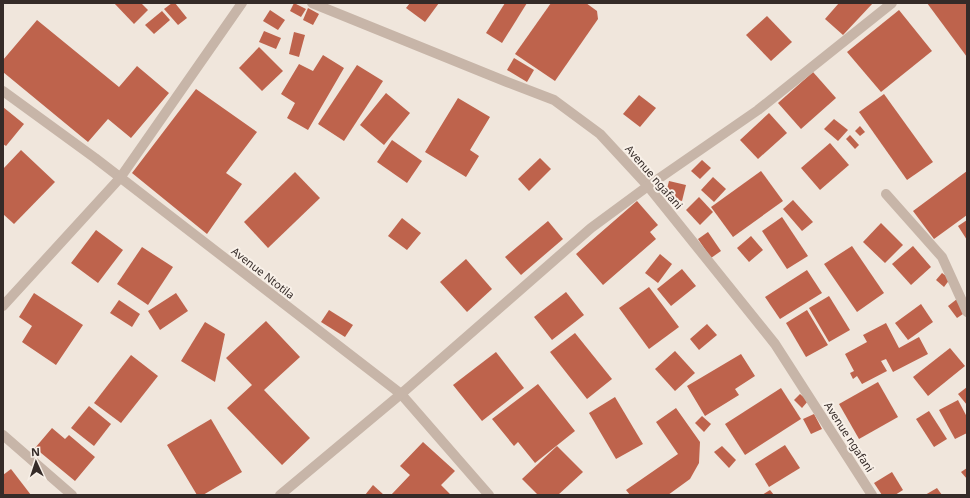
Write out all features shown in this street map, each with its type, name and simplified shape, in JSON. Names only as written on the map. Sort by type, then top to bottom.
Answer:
[{"type":"street","points":[[3,306],[120,178],[242,3]]},
{"type":"street","name":"Avenue ngafani","points":[[312,3],[554,100],[600,134],[648,186],[774,344],[872,495]]},
{"type":"street","points":[[280,495],[401,394],[591,228],[648,186],[758,110],[892,3]]},
{"type":"street","name":"Avenue Ntotila","points":[[3,91],[95,158],[401,394],[489,495]]},
{"type":"street","points":[[886,194],[942,257],[967,312]]},
{"type":"street","points":[[3,435],[72,495]]},
{"type":"building","points":[[114,3],[141,3],[148,10],[134,24]]},
{"type":"building","points":[[172,3],[175,3],[187,18],[178,25],[164,9]]},
{"type":"building","points":[[294,3],[306,9],[301,17],[290,11]]},
{"type":"building","points":[[410,3],[439,3],[425,22],[406,8]]},
{"type":"building","points":[[505,3],[527,3],[502,43],[486,33]]},
{"type":"building","points":[[551,3],[586,3],[597,11],[598,19],[555,81],[515,54]]},
{"type":"building","points":[[839,3],[873,3],[843,35],[825,19]]},
{"type":"building","points":[[927,3],[967,3],[967,57]]},
{"type":"building","points":[[308,8],[319,14],[313,25],[303,20]]},
{"type":"building","points":[[270,10],[285,20],[278,30],[263,21]]},
{"type":"building","points":[[899,10],[932,51],[881,92],[847,52]]},
{"type":"building","points":[[162,11],[170,20],[154,34],[145,25]]},
{"type":"building","points":[[767,16],[792,42],[771,61],[746,35]]},
{"type":"building","points":[[37,20],[119,87],[137,66],[169,93],[131,138],[108,119],[88,142],[3,72],[3,60]]},
{"type":"building","points":[[264,31],[281,38],[276,49],[259,42]]},
{"type":"building","points":[[294,32],[305,35],[299,57],[289,54]]},
{"type":"building","points":[[259,47],[283,71],[262,91],[239,68]]},
{"type":"building","points":[[323,55],[344,68],[308,130],[287,118],[295,103],[281,94],[299,64],[313,71]]},
{"type":"building","points":[[514,58],[534,70],[527,82],[507,70]]},
{"type":"building","points":[[357,65],[383,81],[344,141],[318,124]]},
{"type":"building","points":[[813,72],[836,98],[801,129],[778,103]]},
{"type":"building","points":[[196,89],[257,132],[226,173],[242,184],[207,234],[132,173]]},
{"type":"building","points":[[386,93],[410,113],[384,145],[360,125]]},
{"type":"building","points":[[884,94],[933,162],[907,180],[859,112]]},
{"type":"building","points":[[639,95],[656,108],[640,127],[623,114]]},
{"type":"building","points":[[458,98],[490,117],[470,150],[479,156],[466,177],[425,152]]},
{"type":"building","points":[[3,107],[24,124],[6,146],[3,144]]},
{"type":"building","points":[[769,113],[787,133],[758,159],[740,140]]},
{"type":"building","points":[[834,119],[848,130],[838,141],[824,129]]},
{"type":"building","points":[[860,126],[865,132],[860,136],[855,131]]},
{"type":"building","points":[[850,135],[859,145],[855,149],[846,139]]},
{"type":"building","points":[[392,140],[422,161],[407,183],[377,162]]},
{"type":"building","points":[[830,143],[849,165],[820,190],[801,168]]},
{"type":"building","points":[[21,150],[55,182],[14,224],[3,214],[3,169]]},
{"type":"building","points":[[540,158],[551,169],[529,191],[518,179]]},
{"type":"building","points":[[702,160],[711,168],[700,179],[691,171]]},
{"type":"building","points":[[761,171],[783,201],[733,237],[711,207]]},
{"type":"building","points":[[967,171],[967,215],[934,239],[913,211]]},
{"type":"building","points":[[295,172],[320,198],[268,248],[244,222]]},
{"type":"building","points":[[713,177],[726,189],[714,202],[701,190]]},
{"type":"building","points":[[669,181],[686,185],[682,201],[665,197]]},
{"type":"building","points":[[699,197],[713,212],[700,225],[686,210]]},
{"type":"building","points":[[793,200],[813,222],[802,231],[783,209]]},
{"type":"building","points":[[637,201],[658,225],[650,232],[656,239],[603,285],[576,254]]},
{"type":"building","points":[[782,217],[808,256],[787,269],[762,231]]},
{"type":"building","points":[[402,218],[421,233],[407,250],[388,236]]},
{"type":"building","points":[[967,220],[967,240],[958,226]]},
{"type":"building","points":[[548,221],[563,239],[521,275],[505,257]]},
{"type":"building","points":[[881,223],[903,245],[885,263],[863,242]]},
{"type":"building","points":[[96,230],[123,250],[98,283],[71,263]]},
{"type":"building","points":[[708,232],[721,251],[711,258],[698,239]]},
{"type":"building","points":[[751,236],[763,250],[749,262],[737,248]]},
{"type":"building","points":[[852,246],[884,293],[857,312],[824,264]]},
{"type":"building","points":[[913,246],[931,267],[911,285],[892,264]]},
{"type":"building","points":[[142,247],[173,267],[148,305],[117,284]]},
{"type":"building","points":[[660,254],[672,264],[658,283],[645,273]]},
{"type":"building","points":[[466,259],[492,289],[467,312],[440,282]]},
{"type":"building","points":[[682,269],[696,286],[671,306],[657,289]]},
{"type":"building","points":[[807,270],[822,293],[780,319],[765,297]]},
{"type":"building","points":[[942,273],[950,279],[944,287],[936,280]]},
{"type":"building","points":[[649,287],[679,327],[649,349],[619,308]]},
{"type":"building","points":[[566,292],[584,315],[552,340],[534,317]]},
{"type":"building","points":[[34,293],[83,325],[56,365],[22,342],[32,326],[19,317]]},
{"type":"building","points":[[176,293],[188,311],[160,330],[148,311]]},
{"type":"building","points":[[829,296],[850,330],[829,342],[809,308]]},
{"type":"building","points":[[957,299],[966,312],[957,318],[948,306]]},
{"type":"building","points":[[119,300],[140,314],[132,327],[110,313]]},
{"type":"building","points":[[921,304],[933,322],[908,340],[895,323]]},
{"type":"building","points":[[329,310],[353,325],[345,337],[321,322]]},
{"type":"building","points":[[807,310],[828,345],[806,357],[786,323]]},
{"type":"building","points":[[266,321],[300,357],[264,390],[310,438],[282,465],[227,408],[252,385],[226,358]]},
{"type":"building","points":[[205,322],[225,334],[215,382],[181,361]]},
{"type":"building","points":[[886,323],[899,348],[919,337],[928,354],[893,372],[886,359],[881,361],[887,371],[862,384],[857,376],[853,379],[850,373],[854,371],[845,354],[867,342],[863,335]]},
{"type":"building","points":[[707,324],[717,335],[699,350],[690,339]]},
{"type":"building","points":[[575,333],[612,379],[587,399],[550,352]]},
{"type":"building","points":[[950,348],[965,366],[928,396],[913,377]]},
{"type":"building","points":[[675,351],[695,373],[675,391],[655,369]]},
{"type":"building","points":[[496,352],[524,388],[482,421],[453,385]]},
{"type":"building","points":[[741,354],[755,376],[735,389],[739,395],[705,416],[687,386]]},
{"type":"building","points":[[131,355],[158,376],[121,423],[94,403]]},
{"type":"building","points":[[878,382],[898,417],[859,439],[839,404]]},
{"type":"building","points":[[538,384],[575,431],[535,463],[518,442],[514,446],[492,419]]},
{"type":"building","points":[[967,387],[967,405],[958,394]]},
{"type":"building","points":[[781,388],[801,419],[745,455],[725,424]]},
{"type":"building","points":[[800,394],[808,401],[802,408],[794,400]]},
{"type":"building","points":[[615,397],[643,444],[616,459],[589,413]]},
{"type":"building","points":[[958,400],[967,417],[967,433],[955,439],[939,410]]},
{"type":"building","points":[[89,406],[111,424],[94,446],[71,428]]},
{"type":"building","points":[[676,408],[700,442],[699,463],[690,479],[668,495],[630,495],[626,490],[678,454],[656,422]]},
{"type":"building","points":[[929,411],[947,439],[934,447],[916,419]]},
{"type":"building","points":[[814,414],[822,429],[811,434],[803,419]]},
{"type":"building","points":[[702,416],[711,424],[704,432],[695,423]]},
{"type":"building","points":[[211,419],[242,472],[203,495],[197,495],[167,445]]},
{"type":"building","points":[[52,428],[65,439],[69,435],[95,457],[75,481],[35,448]]},
{"type":"building","points":[[423,442],[455,471],[441,485],[451,495],[391,495],[410,475],[400,466]]},
{"type":"building","points":[[785,445],[800,468],[769,487],[755,464]]},
{"type":"building","points":[[557,446],[583,472],[558,495],[538,495],[522,479]]},
{"type":"building","points":[[722,446],[736,460],[729,468],[714,452]]},
{"type":"building","points":[[967,468],[967,479],[961,472]]},
{"type":"building","points":[[11,469],[31,495],[3,495],[3,475]]},
{"type":"building","points":[[892,472],[903,490],[895,495],[882,495],[874,483]]},
{"type":"building","points":[[373,485],[384,495],[365,495]]},
{"type":"building","points":[[937,488],[942,495],[925,495]]},
{"type":"building","points":[[770,490],[774,495],[762,495]]}]
